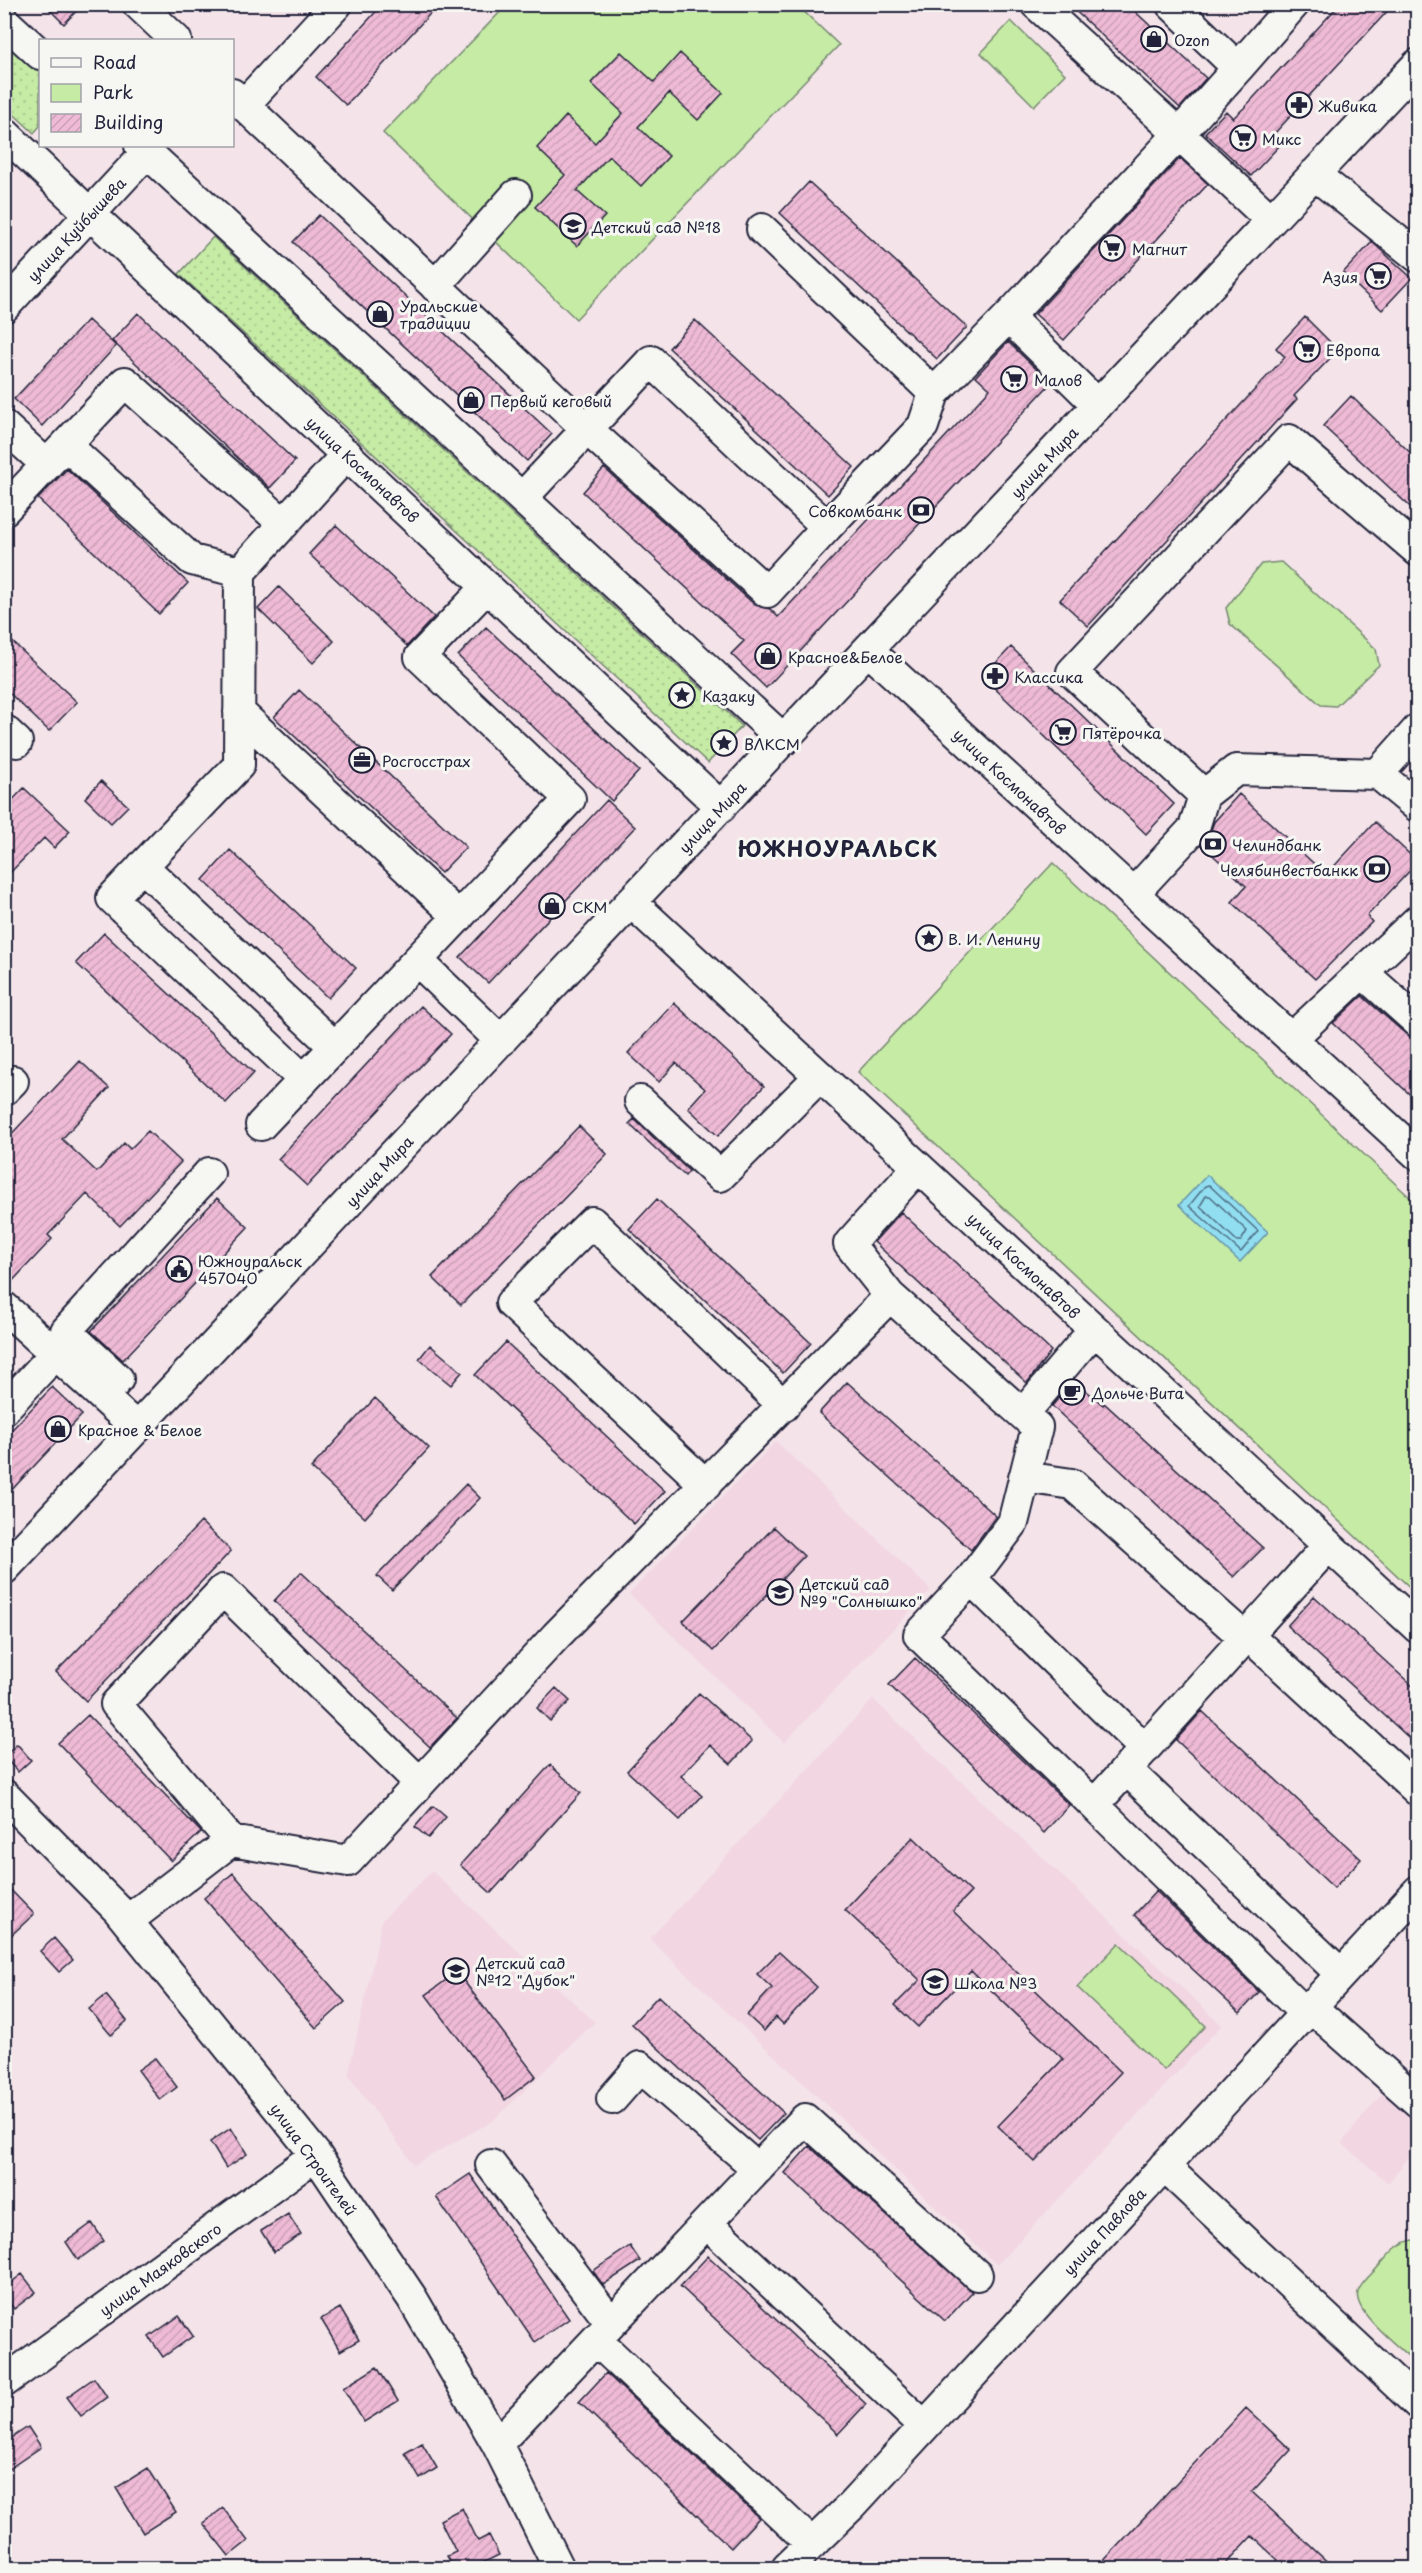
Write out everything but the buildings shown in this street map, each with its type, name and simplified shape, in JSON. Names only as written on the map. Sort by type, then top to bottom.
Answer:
[{"type":"street","points":[[138,4],[175,39]]},
{"type":"street","points":[[337,4],[238,99],[587,429],[768,592],[923,426],[934,393],[1179,134],[1294,4]]},
{"type":"street","points":[[1036,4],[1271,220]]},
{"type":"street","points":[[1171,4],[1238,68]]},
{"type":"street","points":[[4,21],[39,53]]},
{"type":"street","name":"улица Мира","points":[[4,1569],[1418,63]]},
{"type":"street","name":"улица Космонавтов","points":[[4,133],[721,807]]},
{"type":"street","points":[[144,149],[784,740]]},
{"type":"street","name":"улица Куйбышева","points":[[4,307],[90,213],[144,149]]},
{"type":"street","points":[[1314,174],[1418,257]]},
{"type":"street","points":[[435,286],[516,195]]},
{"type":"street","points":[[762,229],[934,393]]},
{"type":"street","points":[[1008,317],[1098,405]]},
{"type":"street","points":[[522,498],[651,361],[827,527]]},
{"type":"street","points":[[4,510],[125,382],[284,524]]},
{"type":"street","points":[[4,426],[56,455],[192,560],[240,572]]},
{"type":"street","points":[[1203,795],[1072,672],[1289,440],[1418,551]]},
{"type":"street","points":[[304,1080],[111,898],[239,765],[240,572],[346,454]]},
{"type":"street","points":[[261,1125],[570,799],[420,657],[487,587]]},
{"type":"street","name":"улица Космонавтов","points":[[868,650],[1418,1155]]},
{"type":"street","points":[[239,711],[459,916]]},
{"type":"street","points":[[1378,774],[1418,729]]},
{"type":"street","points":[[1132,894],[1194,828],[1203,795],[1236,770],[1378,774],[1418,807]]},
{"type":"street","points":[[142,866],[335,1047]]},
{"type":"street","name":"улица Космонавтов","points":[[632,902],[1418,1628]]},
{"type":"street","points":[[1291,1039],[1418,920]]},
{"type":"street","points":[[418,960],[501,1041]]},
{"type":"street","points":[[1363,973],[1418,1023]]},
{"type":"street","points":[[640,1101],[720,1176],[820,1076]]},
{"type":"street","points":[[918,1167],[849,1244],[890,1296],[1037,1427],[1013,1523],[970,1579],[919,1635],[1308,2010],[1418,2102]]},
{"type":"street","points":[[103,1397],[118,1379],[66,1331],[209,1173]]},
{"type":"street","points":[[706,1485],[511,1303],[592,1222],[784,1406]]},
{"type":"street","points":[[420,1783],[223,1590],[116,1704],[231,1841],[348,1861],[556,1636],[890,1296]]},
{"type":"street","points":[[4,1307],[137,1428]]},
{"type":"street","points":[[1023,1414],[1094,1330]]},
{"type":"street","points":[[4,1409],[56,1354]]},
{"type":"street","points":[[1024,1477],[1072,1484],[1247,1636],[1418,1791]]},
{"type":"street","points":[[1094,1805],[1329,1546]]},
{"type":"street","points":[[970,1579],[1135,1759],[1341,1974]]},
{"type":"street","name":"улица Строителей","points":[[4,1795],[127,1921],[316,2156],[412,2298],[497,2444],[559,2568]]},
{"type":"street","points":[[127,1921],[231,1841]]},
{"type":"street","name":"улица Павлова","points":[[787,2568],[924,2426],[1418,1891]]},
{"type":"street","points":[[612,2099],[640,2067],[758,2169]]},
{"type":"street","points":[[497,2444],[805,2119],[977,2275]]},
{"type":"street","name":"улица Маяковского","points":[[4,2382],[316,2156]]},
{"type":"street","points":[[491,2164],[604,2332],[812,2544]]},
{"type":"street","points":[[1164,2166],[1418,2404]]},
{"type":"street","points":[[706,2223],[924,2426]]},
{"type":"shaded area","name":"Детский сад №9 \"Солнышко\"","points":[[776,1441],[931,1590],[784,1743],[629,1594]]},
{"type":"shaded area","name":"Школа №3","points":[[873,1699],[1222,2025],[997,2265],[649,1939]]},
{"type":"shaded area","name":"Детский сад №12 \"Дубок\"","points":[[432,1871],[595,2022],[493,2121],[414,2165],[348,2075],[382,1920]]},
{"type":"shaded area","points":[[1390,2084],[1417,2108],[1417,2148],[1388,2183],[1341,2143]]},
{"type":"green space","name":"Детский сад №18","points":[[507,5],[797,5],[839,45],[576,319],[383,133]]},
{"type":"green space","points":[[1011,21],[1065,74],[1034,106],[981,53]]},
{"type":"green space","points":[[4,37],[39,70],[39,127],[34,133],[5,106]]},
{"type":"green space","points":[[213,237],[742,726],[708,763],[179,274]]},
{"type":"green space","points":[[1281,562],[1376,649],[1379,665],[1336,706],[1321,705],[1230,624],[1226,608],[1261,564]]},
{"type":"green space","points":[[1053,863],[1417,1204],[1417,1594],[858,1072]]},
{"type":"green space","points":[[1119,1943],[1206,2026],[1164,2070],[1077,1987]]},
{"type":"green space","points":[[1418,2241],[1417,2364],[1370,2320],[1358,2301],[1359,2288],[1364,2282],[1394,2250],[1403,2243]]},
{"type":"water","points":[[1207,1175],[1268,1232],[1240,1262],[1179,1205]]},
{"type":"place","name":"Ozon","points":[[1154,39]]},
{"type":"place","name":"Живика","points":[[1299,105]]},
{"type":"place","name":"Микс","points":[[1243,138]]},
{"type":"place","name":"Детский сад №18","points":[[573,226]]},
{"type":"place","name":"Магнит","points":[[1112,248]]},
{"type":"place","name":"Азия","points":[[1378,276]]},
{"type":"place","name":"Уральские традиции","points":[[380,314]]},
{"type":"place","name":"Европа","points":[[1307,349]]},
{"type":"place","name":"Малов","points":[[1014,379]]},
{"type":"place","name":"Первый кеговый","points":[[471,400]]},
{"type":"place","name":"Совкомбанк","points":[[921,510]]},
{"type":"place","name":"Красное&Белое","points":[[768,656]]},
{"type":"place","name":"Классика","points":[[995,676]]},
{"type":"place","name":"Казаку","points":[[682,695]]},
{"type":"place","name":"Пятёрочка","points":[[1063,732]]},
{"type":"place","name":"ВЛКСМ","points":[[724,743]]},
{"type":"place","name":"Росгосстрах","points":[[362,760]]},
{"type":"place","name":"Челиндбанк","points":[[1213,844]]},
{"type":"place","name":"Челябинвестбанкк","points":[[1377,869]]},
{"type":"place","name":"СКМ","points":[[552,906]]},
{"type":"place","name":"В. И. Ленину","points":[[929,938]]},
{"type":"place","name":"Южноуральск 457040","points":[[179,1269]]},
{"type":"place","name":"Дольче Вита","points":[[1072,1392]]},
{"type":"place","name":"Красное & Белое","points":[[58,1429]]},
{"type":"place","name":"Детский сад №9 \"Солнышко\"","points":[[780,1592]]},
{"type":"place","name":"Детский сад №12 \"Дубок\"","points":[[456,1971]]},
{"type":"place","name":"Школа №3","points":[[935,1982]]},
{"type":"district","name":"ЮЖНОУРАЛЬСК","points":[[838,848]]}]
